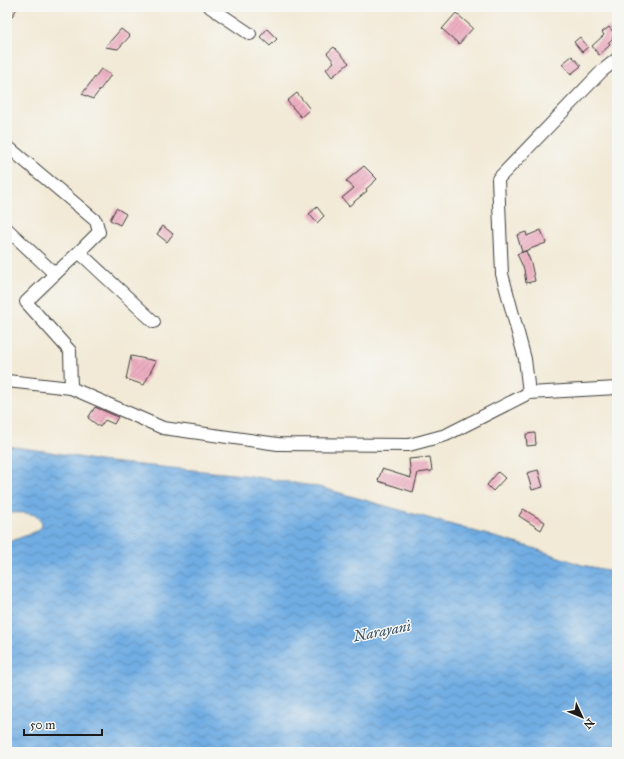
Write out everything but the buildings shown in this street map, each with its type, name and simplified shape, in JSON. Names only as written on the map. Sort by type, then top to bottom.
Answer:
[{"type":"street","points":[[210,7],[250,34]]},
{"type":"street","points":[[529,393],[525,359],[502,274],[498,179],[602,71],[617,59]]},
{"type":"street","points":[[7,146],[96,221],[99,232],[26,302],[70,351],[71,388]]},
{"type":"street","points":[[7,228],[55,274]]},
{"type":"street","points":[[79,252],[154,322]]},
{"type":"street","points":[[7,381],[71,388],[162,428],[278,444],[409,445],[446,435],[529,393],[617,388]]},
{"type":"water","name":"Narayani","points":[[7,446],[99,461],[244,475],[319,487],[530,547],[582,565],[617,572],[617,752],[7,752],[7,543],[37,531],[42,526],[41,521],[34,515],[7,513]]}]
